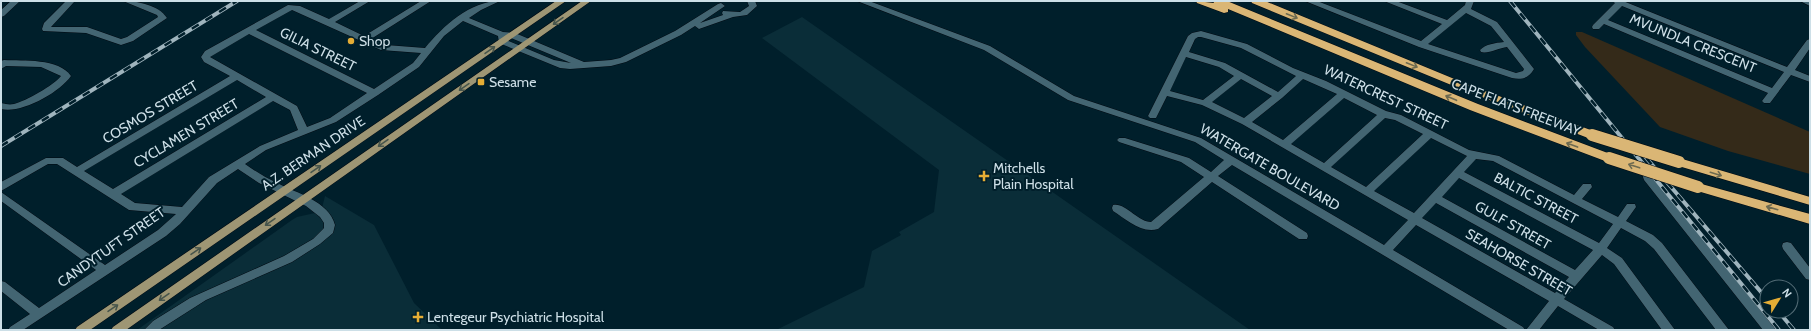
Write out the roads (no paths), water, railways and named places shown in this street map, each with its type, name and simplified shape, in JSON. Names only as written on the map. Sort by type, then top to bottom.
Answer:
[{"type":"highway","points":[[1201,1],[1303,41],[1346,54]]},
{"type":"highway","name":"CAPE FLATS FREEWAY","points":[[1218,1],[1521,126],[1609,158],[1810,219]]},
{"type":"highway","name":"CAPE FLATS FREEWAY","points":[[1256,1],[1466,87],[1592,135],[1810,201]]},
{"type":"main road","name":"A.Z. BERMAN DRIVE","points":[[81,330],[283,192],[502,38],[512,35],[562,1]]},
{"type":"main road","points":[[117,330],[587,1]]},
{"type":"street","points":[[1,14],[16,1]]},
{"type":"street","points":[[71,1],[47,25],[46,29],[87,30],[121,42],[130,39],[163,18],[160,13],[127,1]]},
{"type":"street","points":[[330,22],[366,1]]},
{"type":"street","points":[[365,40],[427,1]]},
{"type":"street","name":"CANDYTUFT STREET","points":[[14,330],[170,227],[207,184],[263,148],[333,120],[416,65],[441,34],[483,6],[496,1]]},
{"type":"street","name":"WATERGATE BOULEVARD","points":[[861,1],[986,48],[1071,98],[1198,140],[1386,250],[1518,330]]},
{"type":"street","points":[[1309,1],[1422,45],[1509,75],[1525,75],[1529,69],[1490,21],[1465,9]]},
{"type":"street","points":[[1388,1],[1406,4],[1448,23]]},
{"type":"street","points":[[1422,45],[1470,5],[1470,1]]},
{"type":"street","points":[[1804,1],[1810,3]]},
{"type":"street","points":[[678,33],[731,15],[748,12],[754,2]]},
{"type":"street","points":[[1618,2],[1810,79]]},
{"type":"street","name":"MVUNDLA CRESCENT","points":[[1618,2],[1603,21],[1774,92]]},
{"type":"street","points":[[463,18],[519,48],[560,65],[570,66],[611,63],[623,60],[678,33],[723,4],[724,12],[731,15]]},
{"type":"street","points":[[304,132],[294,108],[207,60],[205,56],[291,7],[297,8],[330,22],[384,48],[428,51]]},
{"type":"street","points":[[1596,28],[1603,21]]},
{"type":"street","name":"GILIA STREET","points":[[249,30],[375,93]]},
{"type":"street","name":"WATERCREST STREET","points":[[1153,116],[1183,53],[1193,36],[1198,34],[1205,35],[1244,46],[1302,75],[1314,78],[1383,114],[1398,117],[1474,155],[1495,158],[1649,238],[1658,246],[1723,330]]},
{"type":"street","points":[[512,35],[585,65]]},
{"type":"street","points":[[1768,101],[1810,42]]},
{"type":"street","points":[[1484,50],[1494,46],[1509,44]]},
{"type":"street","points":[[1183,53],[1222,65],[1279,96]]},
{"type":"street","points":[[1,106],[9,109],[19,107],[62,81],[66,76],[64,73],[42,64],[2,64]]},
{"type":"street","points":[[1205,103],[1241,75]]},
{"type":"street","points":[[1245,122],[1279,96],[1302,75]]},
{"type":"street","name":"COSMOS STREET","points":[[77,171],[237,76]]},
{"type":"street","points":[[1164,92],[1205,103],[1245,122],[1415,219]]},
{"type":"street","points":[[1283,145],[1343,94]]},
{"type":"street","name":"CYCLAMEN STREET","points":[[113,194],[274,96]]},
{"type":"street","points":[[1324,168],[1383,114]]},
{"type":"street","points":[[1367,192],[1430,133]]},
{"type":"street","points":[[1122,140],[1178,157],[1195,166],[1210,178],[1303,236]]},
{"type":"street","points":[[1386,250],[1474,155]]},
{"type":"street","points":[[1,187],[46,161],[54,159],[59,160],[134,207],[183,211]]},
{"type":"street","points":[[1118,208],[1143,225],[1151,227],[1232,159]]},
{"type":"street","points":[[150,330],[191,303],[210,293],[292,258],[329,230],[331,224],[329,220],[319,211],[302,200],[283,192],[237,164]]},
{"type":"street","name":"BALTIC STREET","points":[[1458,173],[1602,248],[1618,261],[1669,330]]},
{"type":"street","points":[[1648,177],[1770,330]]},
{"type":"street","points":[[1576,200],[1587,187]]},
{"type":"street","points":[[1,196],[105,271]]},
{"type":"street","name":"GULF STREET","points":[[1434,197],[1577,276]]},
{"type":"street","points":[[1532,330],[1556,300],[1602,248],[1631,207]]},
{"type":"street","name":"SEAHORSE STREET","points":[[1415,219],[1609,330]]},
{"type":"street","points":[[1787,246],[1810,276]]},
{"type":"street","points":[[1,285],[39,314]]},
{"type":"railway","points":[[1,146],[237,1]]},
{"type":"railway","points":[[1510,1],[1779,330]]},
{"type":"railway","points":[[1636,146],[1759,290]]},
{"type":"railway","points":[[1785,319],[1794,330]]},
{"type":"place","name":"Shop","points":[[351,41]]},
{"type":"place","name":"Sesame","points":[[481,82]]},
{"type":"place","name":"Mitchells Plain Hospital","points":[[984,176]]},
{"type":"place","name":"Lentegeur Psychiatric Hospital","points":[[418,317]]}]
